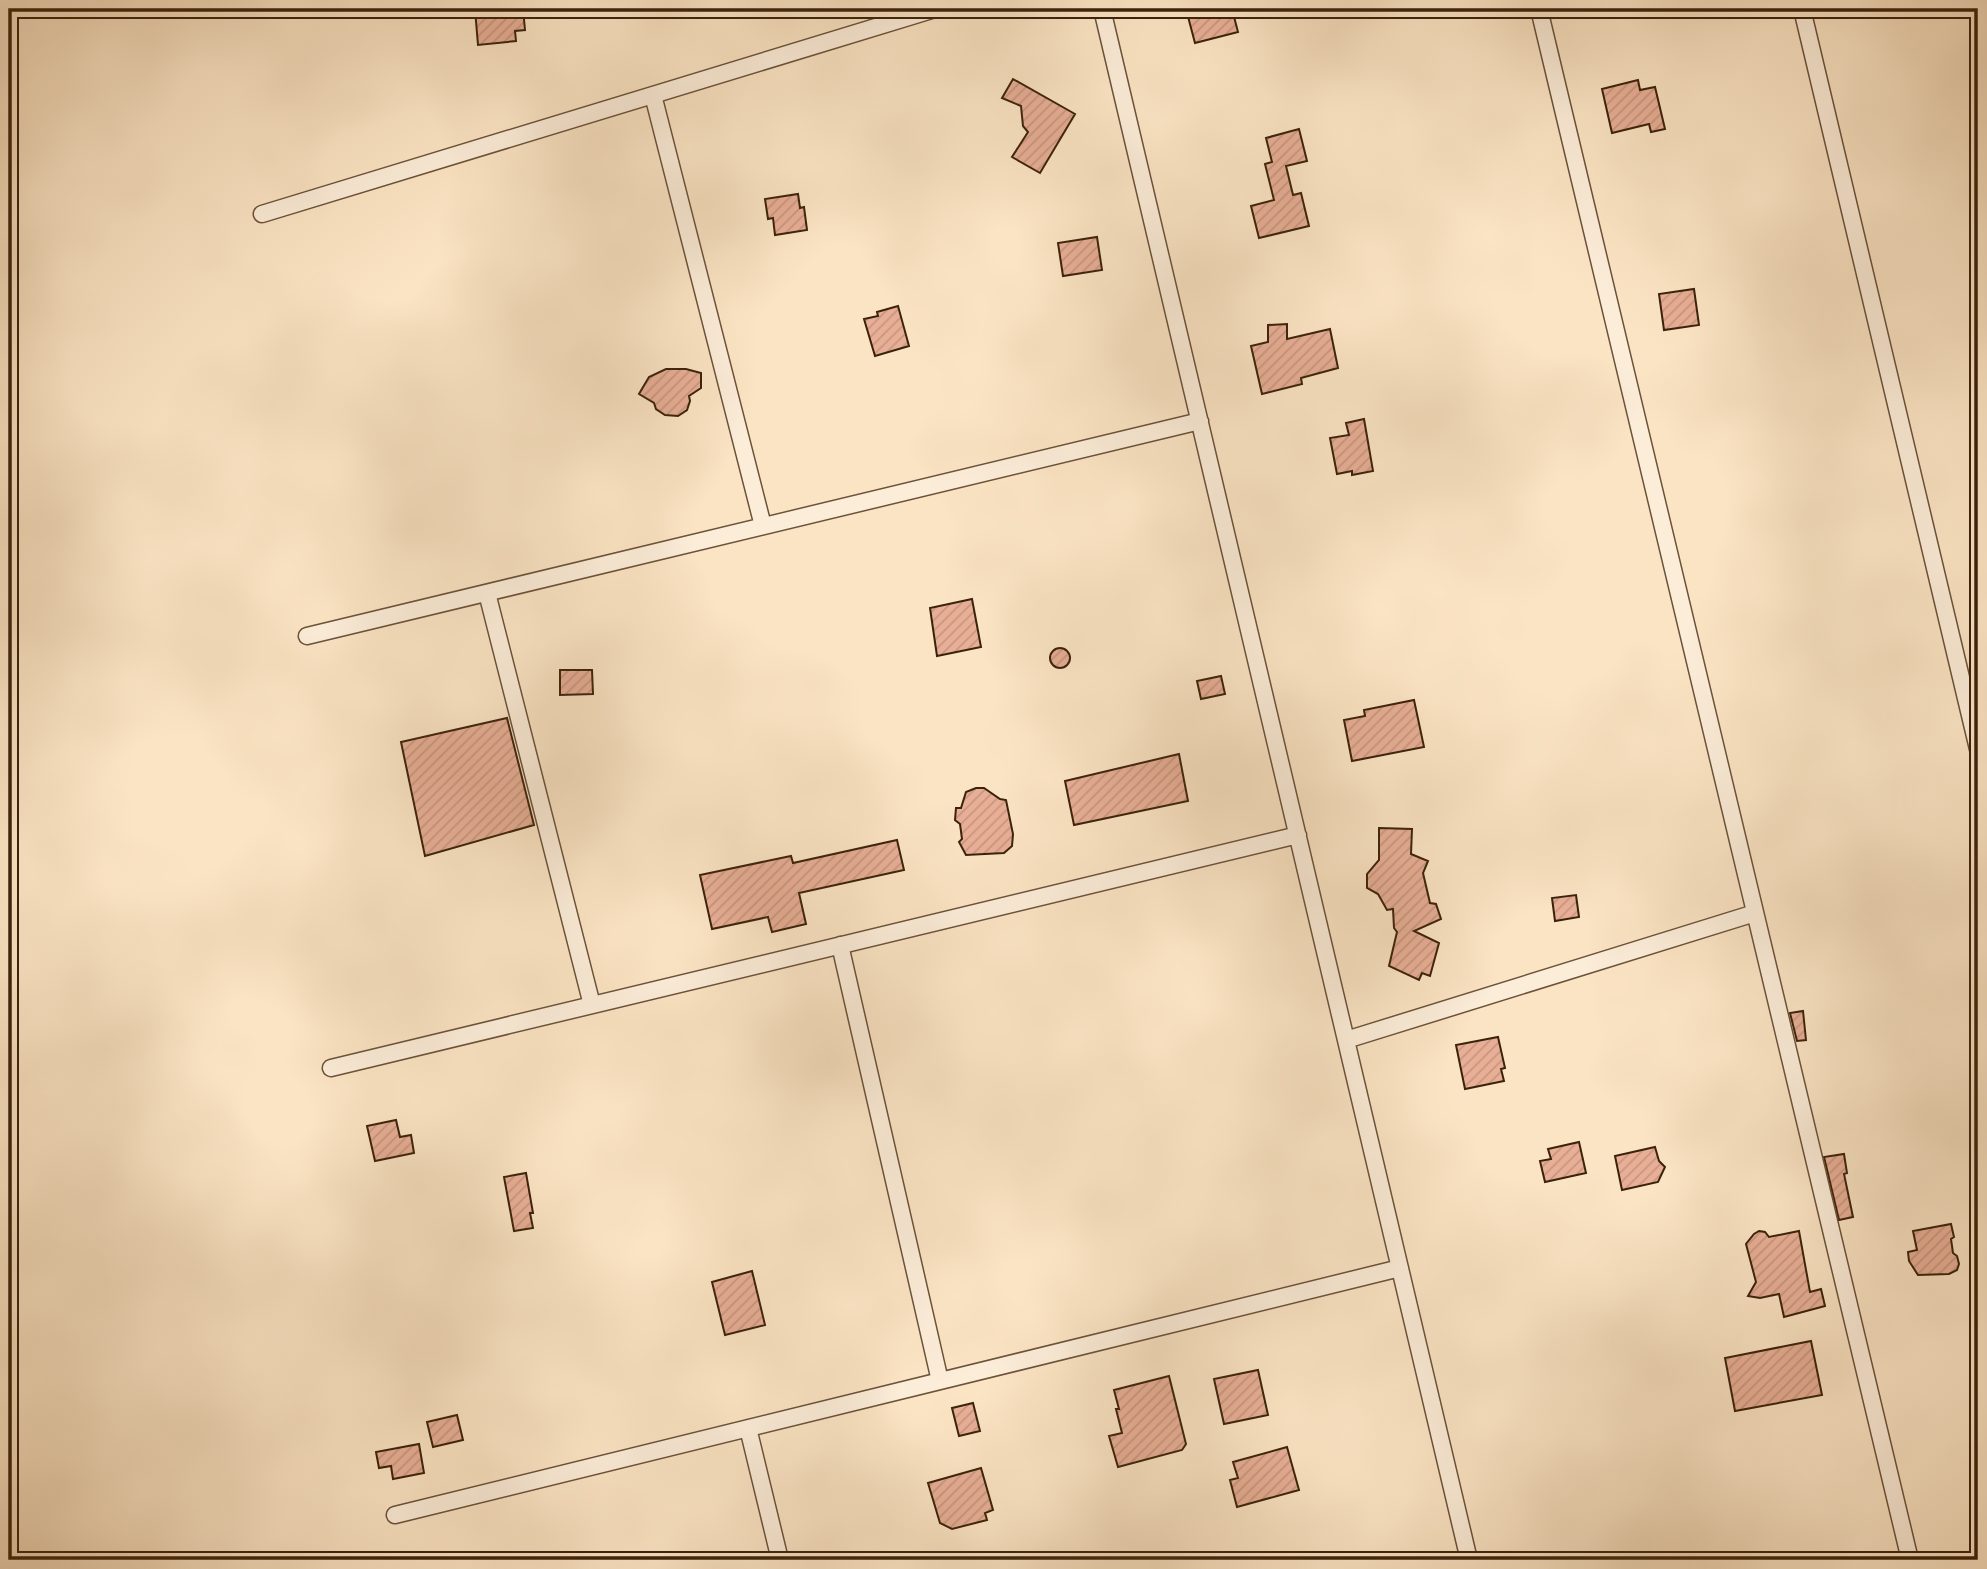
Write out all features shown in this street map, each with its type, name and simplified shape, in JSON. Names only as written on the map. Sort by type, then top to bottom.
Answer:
[{"type":"street","points":[[262,214],[935,9]]},
{"type":"street","points":[[1102,9],[1469,1560]]},
{"type":"street","points":[[1539,9],[1910,1560]]},
{"type":"street","points":[[1802,9],[1978,749]]},
{"type":"street","points":[[653,95],[763,526]]},
{"type":"street","points":[[307,636],[1200,421]]},
{"type":"street","points":[[487,593],[592,1005]]},
{"type":"street","points":[[331,1068],[1298,835]]},
{"type":"street","points":[[1346,1040],[1755,913]]},
{"type":"street","points":[[839,945],[940,1381]]},
{"type":"street","points":[[395,1515],[1400,1268]]},
{"type":"street","points":[[748,1428],[780,1560]]},
{"type":"building","points":[[475,9],[523,9],[525,30],[515,31],[516,41],[478,45]]},
{"type":"building","points":[[1186,9],[1232,9],[1238,32],[1195,43]]},
{"type":"building","points":[[1013,79],[1075,114],[1040,173],[1012,157],[1028,132],[1023,126],[1021,106],[1002,98]]},
{"type":"building","points":[[1638,80],[1640,90],[1655,87],[1665,129],[1651,132],[1649,124],[1612,133],[1602,89]]},
{"type":"building","points":[[1299,129],[1307,161],[1286,166],[1293,195],[1301,193],[1309,226],[1259,238],[1251,206],[1274,200],[1265,164],[1272,162],[1266,138]]},
{"type":"building","points":[[798,194],[800,208],[804,207],[807,230],[775,235],[773,218],[768,219],[765,199]]},
{"type":"building","points":[[1097,237],[1102,270],[1063,276],[1058,243]]},
{"type":"building","points":[[1694,289],[1699,325],[1664,330],[1659,294]]},
{"type":"building","points":[[898,306],[909,346],[875,356],[864,319],[878,316],[877,312]]},
{"type":"building","points":[[1287,324],[1287,339],[1330,329],[1338,368],[1301,378],[1302,384],[1262,394],[1251,346],[1268,342],[1268,325]]},
{"type":"building","points":[[666,369],[686,369],[701,373],[701,388],[689,396],[687,410],[678,416],[665,415],[656,409],[654,403],[639,394],[649,377]]},
{"type":"building","points":[[1364,419],[1373,471],[1352,475],[1352,471],[1337,474],[1330,438],[1349,435],[1346,423]]},
{"type":"building","points":[[972,599],[981,647],[937,656],[930,608]]},
{"type":"building","points":[[1060,648],[1067,651],[1070,658],[1067,665],[1060,668],[1053,665],[1050,658],[1053,651]]},
{"type":"building","points":[[560,670],[592,670],[593,694],[560,695]]},
{"type":"building","points":[[1221,676],[1225,694],[1201,699],[1197,681]]},
{"type":"building","points":[[1414,700],[1424,747],[1352,761],[1344,720],[1365,716],[1364,710]]},
{"type":"building","points":[[507,718],[534,825],[425,856],[401,742]]},
{"type":"building","points":[[1179,754],[1188,801],[1074,825],[1065,781]]},
{"type":"building","points":[[984,788],[1006,800],[1013,834],[1012,846],[1004,853],[966,855],[959,842],[962,839],[960,824],[955,820],[956,808],[961,808],[966,792]]},
{"type":"building","points":[[1379,828],[1412,829],[1411,854],[1428,861],[1423,873],[1430,903],[1436,904],[1441,919],[1414,931],[1439,943],[1430,976],[1422,973],[1419,980],[1389,966],[1397,932],[1394,928],[1393,909],[1387,910],[1378,894],[1367,888],[1367,874],[1379,860]]},
{"type":"building","points":[[897,840],[904,870],[799,893],[806,924],[772,932],[768,917],[712,929],[700,875],[791,856],[793,863]]},
{"type":"building","points":[[1576,895],[1579,917],[1555,921],[1552,898]]},
{"type":"building","points":[[1803,1011],[1806,1040],[1797,1041],[1790,1013]]},
{"type":"building","points":[[1498,1037],[1505,1068],[1501,1069],[1504,1081],[1465,1089],[1456,1045]]},
{"type":"building","points":[[396,1120],[400,1137],[411,1135],[414,1153],[375,1161],[367,1126]]},
{"type":"building","points":[[1579,1142],[1586,1173],[1545,1182],[1540,1161],[1551,1159],[1548,1149]]},
{"type":"building","points":[[1655,1147],[1659,1161],[1665,1167],[1658,1182],[1622,1190],[1615,1156]]},
{"type":"building","points":[[1844,1154],[1847,1173],[1844,1174],[1853,1217],[1839,1220],[1824,1157]]},
{"type":"building","points":[[526,1173],[533,1228],[514,1231],[504,1177]]},
{"type":"building","points":[[1951,1224],[1953,1253],[1959,1264],[1957,1270],[1949,1274],[1918,1275],[1909,1261],[1908,1252],[1917,1250],[1913,1231]]},
{"type":"building","points":[[1759,1231],[1765,1232],[1769,1237],[1799,1231],[1810,1292],[1821,1289],[1825,1306],[1784,1317],[1779,1294],[1760,1298],[1748,1296],[1756,1282],[1746,1244]]},
{"type":"building","points":[[752,1271],[765,1325],[725,1335],[712,1282]]},
{"type":"building","points":[[1811,1341],[1822,1395],[1735,1411],[1725,1358]]},
{"type":"building","points":[[1258,1370],[1268,1415],[1224,1424],[1214,1379]]},
{"type":"building","points":[[1169,1376],[1186,1444],[1182,1450],[1118,1467],[1109,1436],[1122,1433],[1114,1390]]},
{"type":"building","points":[[973,1403],[980,1431],[959,1436],[952,1408]]},
{"type":"building","points":[[457,1415],[463,1440],[433,1447],[427,1422]]},
{"type":"building","points":[[419,1444],[424,1473],[393,1479],[391,1466],[379,1468],[376,1452]]},
{"type":"building","points":[[1287,1447],[1299,1490],[1237,1507],[1230,1480],[1238,1478],[1233,1462]]},
{"type":"building","points":[[981,1468],[993,1510],[985,1513],[987,1520],[952,1529],[940,1523],[928,1483]]}]
